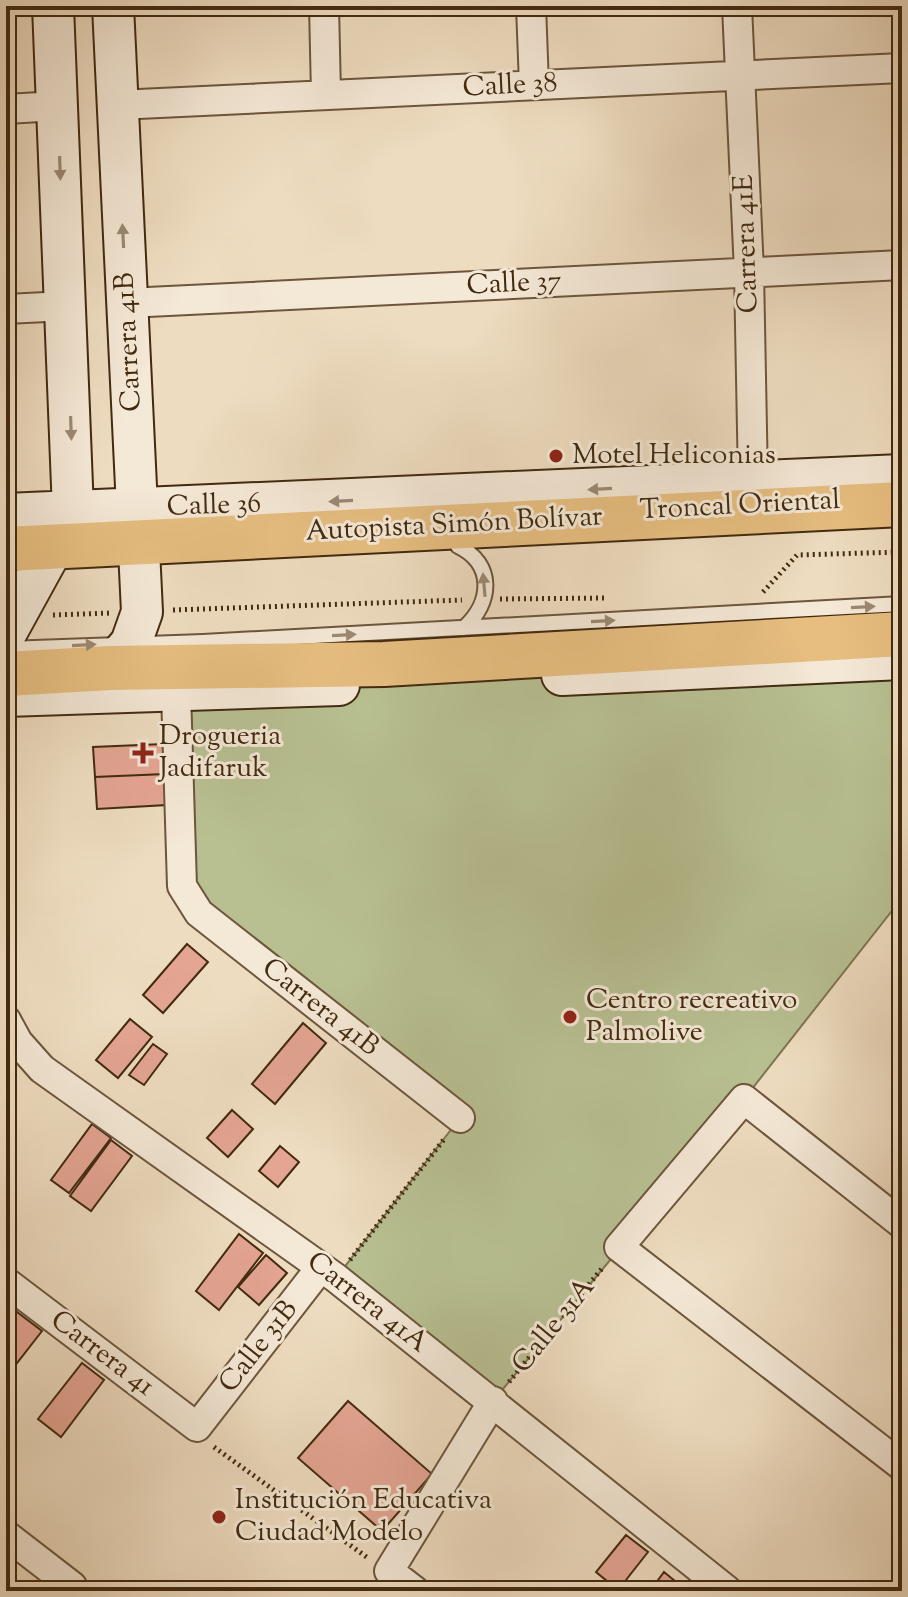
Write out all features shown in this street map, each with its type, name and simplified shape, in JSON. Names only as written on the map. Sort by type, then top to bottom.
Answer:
[{"type":"highway","name":"Autopista Simón Bolívar","points":[[41,552],[902,504]]},
{"type":"highway","points":[[6,674],[128,641],[384,664],[902,634]]},
{"type":"highway","points":[[384,664],[453,680],[508,658]]},
{"type":"street","points":[[9,633],[41,552],[66,306],[53,6]]},
{"type":"street","name":"Carrera 41B","points":[[113,6],[140,547],[128,641]]},
{"type":"street","points":[[324,6],[326,94]]},
{"type":"street","points":[[531,6],[534,85]]},
{"type":"street","name":"Carrera 41E","points":[[737,6],[749,272],[753,482]]},
{"type":"street","name":"Calle 38","points":[[117,105],[902,68]]},
{"type":"street","points":[[6,109],[57,106]]},
{"type":"street","name":"Calle 37","points":[[127,303],[902,265]]},
{"type":"street","points":[[6,309],[66,306]]},
{"type":"street","name":"Calle 36","points":[[140,547],[753,482],[902,475]]},
{"type":"street","points":[[6,514],[41,552]]},
{"type":"street","points":[[6,696],[176,692],[902,659]]},
{"type":"street","name":"Carrera 41B","points":[[176,692],[182,886],[199,913],[460,1118]]},
{"type":"street","name":"Carrera 41A","points":[[6,1020],[18,1042],[42,1069],[329,1272],[728,1591]]},
{"type":"street","points":[[902,1224],[744,1099],[619,1247],[902,1466]]},
{"type":"street","name":"Calle 31B","points":[[197,1427],[329,1272]]},
{"type":"street","name":"Carrera 41","points":[[6,1282],[197,1427]]},
{"type":"street","name":"Calle 31A","points":[[389,1571],[493,1401]]},
{"type":"street","points":[[6,1535],[72,1586]]},
{"type":"street","points":[[389,1571],[415,1591]]},
{"type":"lane","points":[[464,628],[486,599],[483,569],[474,557],[450,547],[489,545]]},
{"type":"lane","points":[[9,633],[128,641],[464,628],[902,604]]},
{"type":"path","points":[[759,595],[797,555],[902,552]]},
{"type":"path","points":[[9,633],[128,641],[486,599],[607,598]]},
{"type":"path","points":[[329,1272],[460,1118]]},
{"type":"path","name":"Calle 31A","points":[[493,1401],[619,1247]]},
{"type":"path","points":[[197,1427],[206,1441],[389,1571]]},
{"type":"green space","name":"Centro recreativo Palmolive","points":[[902,659],[902,898],[744,1099],[493,1401],[336,1278],[460,1118],[199,913],[176,692]]},
{"type":"building","points":[[163,744],[165,774],[95,777],[93,747]]},
{"type":"building","points":[[165,774],[167,805],[97,809],[95,777]]},
{"type":"building","points":[[187,944],[208,962],[163,1013],[143,995]]},
{"type":"building","points":[[130,1019],[152,1037],[118,1078],[96,1060]]},
{"type":"building","points":[[303,1023],[326,1043],[275,1104],[252,1084]]},
{"type":"building","points":[[153,1044],[167,1054],[144,1085],[129,1075]]},
{"type":"building","points":[[232,1110],[253,1129],[228,1157],[207,1138]]},
{"type":"building","points":[[92,1124],[111,1138],[69,1193],[51,1180]]},
{"type":"building","points":[[111,1140],[132,1156],[91,1211],[70,1196]]},
{"type":"building","points":[[280,1146],[299,1162],[278,1187],[259,1171]]},
{"type":"building","points":[[239,1234],[263,1253],[219,1310],[196,1291]]},
{"type":"building","points":[[266,1255],[287,1273],[259,1305],[238,1287]]},
{"type":"building","points":[[17,1312],[42,1331],[10,1372],[6,1369],[6,1326]]},
{"type":"building","points":[[82,1363],[104,1380],[61,1437],[38,1419]]},
{"type":"building","points":[[348,1401],[432,1474],[382,1531],[298,1458]]},
{"type":"building","points":[[626,1535],[648,1552],[618,1590],[596,1572]]},
{"type":"building","points":[[664,1572],[686,1590],[650,1591]]},
{"type":"place","name":"Motel Heliconias","points":[[556,456]]},
{"type":"place","name":"Drogueria Jadifaruk","points":[[143,753]]},
{"type":"place","name":"Centro recreativo Palmolive","points":[[570,1017]]},
{"type":"place","name":"Institución Educativa Ciudad Modelo","points":[[219,1517]]}]
